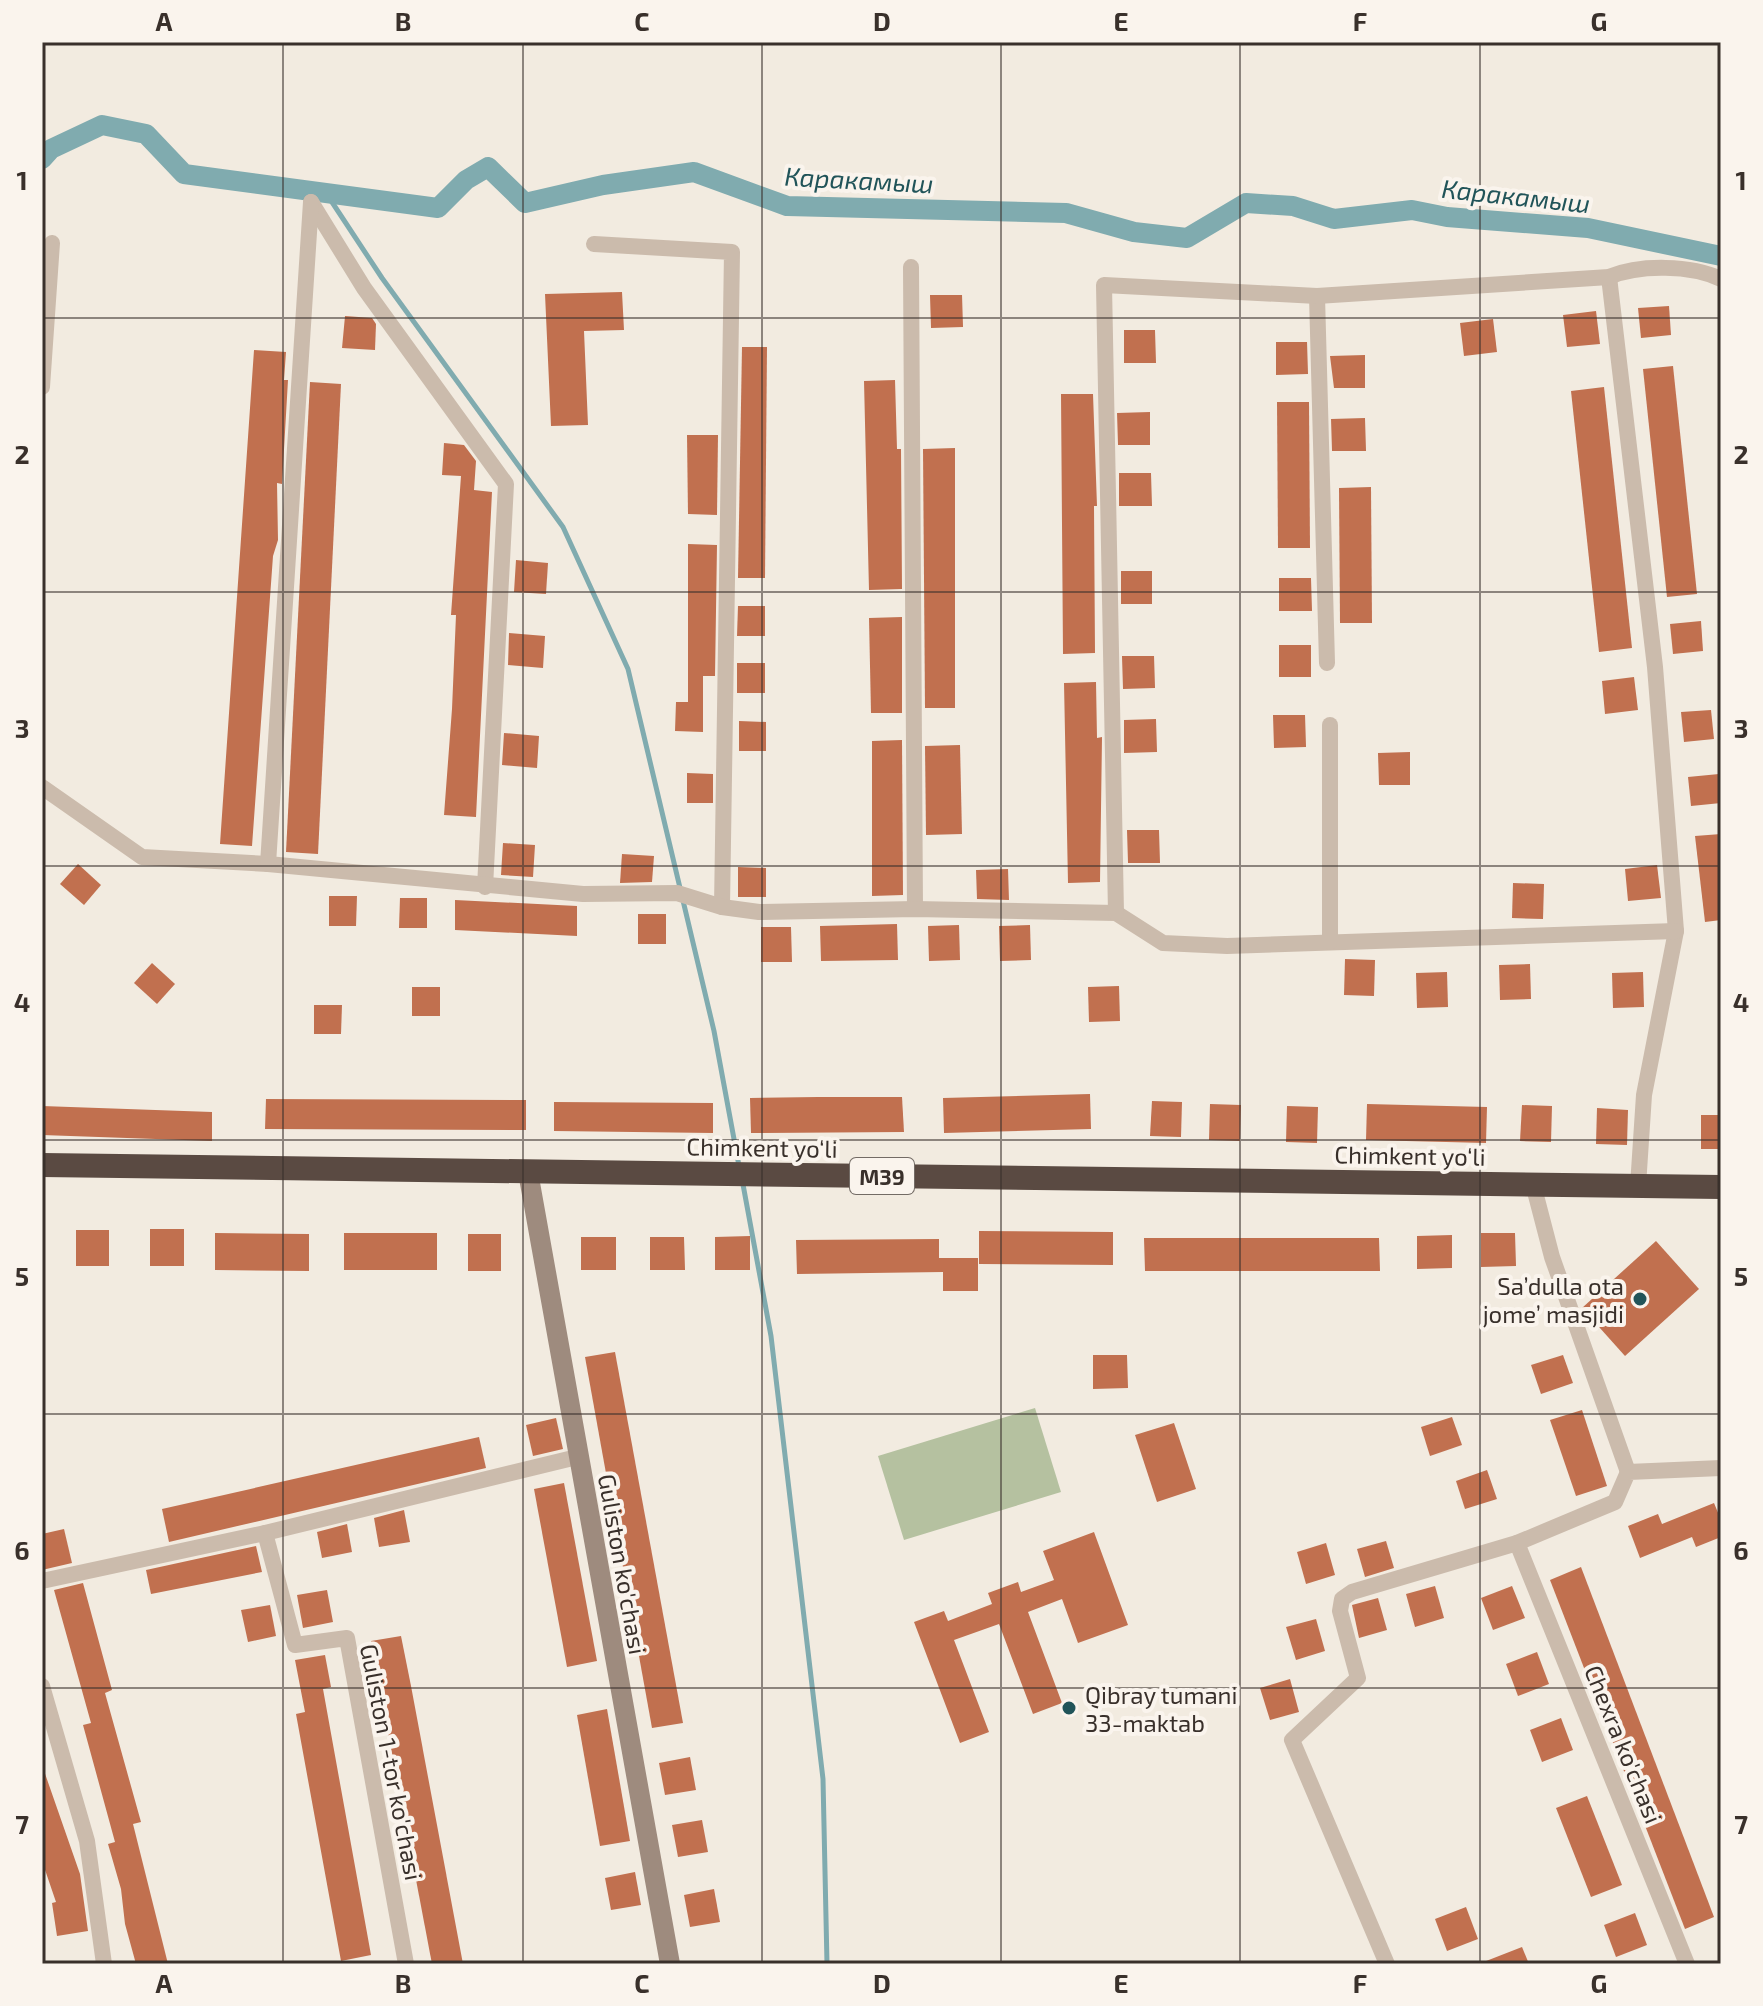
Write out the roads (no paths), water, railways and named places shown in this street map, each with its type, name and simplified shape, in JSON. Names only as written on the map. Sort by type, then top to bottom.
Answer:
[{"type":"highway","name":"Chimkent yo‘li","points":[[42,1165],[1721,1187]]},
{"type":"main road","name":"Guliston ko'chasi","points":[[528,1172],[670,1964]]},
{"type":"street","points":[[268,864],[311,202],[364,288],[506,484],[485,887]]},
{"type":"street","points":[[42,387],[52,243]]},
{"type":"street","points":[[594,244],[732,252],[722,907]]},
{"type":"street","points":[[911,267],[915,909]]},
{"type":"street","points":[[1116,913],[1104,285],[1317,296],[1609,277],[1629,268],[1705,272],[1721,279]]},
{"type":"street","points":[[1609,277],[1655,667],[1676,931],[1644,1095],[1638,1186]]},
{"type":"street","points":[[1317,296],[1327,663]]},
{"type":"street","points":[[1330,725],[1330,942]]},
{"type":"street","points":[[42,787],[142,857],[268,864],[583,894],[677,893],[722,907],[801,913],[915,909],[1116,913],[1163,943],[1227,946],[1676,931]]},
{"type":"street","points":[[1387,1964],[1292,1740],[1358,1678],[1340,1611],[1342,1599],[1352,1592],[1517,1543],[1615,1502],[1628,1472],[1552,1257],[1533,1184]]},
{"type":"street","points":[[42,1581],[265,1533],[577,1457]]},
{"type":"street","points":[[1628,1472],[1721,1468]]},
{"type":"street","name":"Guliston 1-tor ko'chasi","points":[[265,1533],[295,1645],[347,1638],[406,1964]]},
{"type":"street","name":"Chexra ko'chasi","points":[[1517,1543],[1687,1964]]},
{"type":"street","points":[[42,1686],[87,1841],[104,1964]]},
{"type":"waterway","name":"Каракамыш","points":[[42,159],[51,149],[102,125],[146,134],[184,174],[438,208],[466,180],[488,167],[525,203],[603,185],[694,172],[787,206],[1066,213],[1134,232],[1187,238],[1246,203],[1293,206],[1334,219],[1412,210],[1447,217],[1588,228],[1721,256]]},
{"type":"waterway","points":[[326,193],[382,278],[563,527],[628,669],[714,1031],[739,1166]]},
{"type":"waterway","points":[[742,1179],[771,1336],[823,1779],[827,1964]]},
{"type":"place","name":"Sa’dulla ota jome’ masjidi","points":[[1640,1299]]},
{"type":"place","name":"Qibray tumani 33-maktab","points":[[1069,1708]]}]
